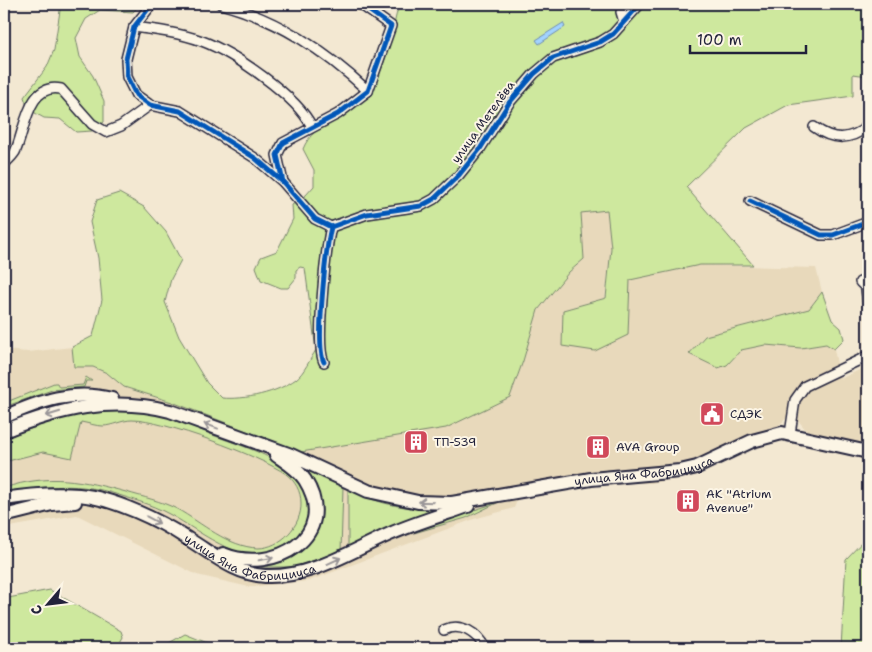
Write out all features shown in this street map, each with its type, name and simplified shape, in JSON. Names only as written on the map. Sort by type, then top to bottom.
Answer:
[{"type":"main road","points":[[4,417],[37,402],[74,395],[92,395],[127,404]]},
{"type":"main road","name":"улица Яна Фабрициуса","points":[[4,432],[72,408],[127,404],[170,410],[257,442],[368,490],[389,497],[418,502],[452,503],[492,498],[574,482],[688,469],[713,460],[752,441],[774,435],[790,434],[868,452]]},
{"type":"main road","points":[[187,538],[224,555],[247,561],[282,556],[303,539],[312,523],[313,512],[310,490],[296,469],[257,442]]},
{"type":"main road","name":"улица Яна Фабрициуса","points":[[4,499],[81,495],[144,515],[187,538],[222,563],[263,576],[283,576],[324,565],[406,528],[492,498]]},
{"type":"main road","points":[[4,516],[52,504],[69,502],[83,502],[123,508]]},
{"type":"street","points":[[152,4],[134,27],[125,68],[136,95],[150,105],[170,107],[208,126],[255,158],[283,182],[315,219],[331,227],[321,332],[321,355],[324,362]]},
{"type":"street","points":[[221,4],[265,18],[304,40],[347,72],[368,91]]},
{"type":"street","points":[[283,182],[278,159],[279,150],[283,143],[338,114],[368,91],[391,26],[360,4]]},
{"type":"street","points":[[623,4],[624,22]]},
{"type":"street","name":"улица Метелёва","points":[[331,227],[367,214],[421,206],[434,199],[459,175],[480,150],[509,103],[534,74],[553,58],[600,42],[613,34],[640,4]]},
{"type":"street","points":[[134,27],[201,41],[231,56],[286,95],[307,117],[312,127]]},
{"type":"street","points":[[4,164],[15,152],[35,98],[48,90],[61,90],[92,124],[106,132],[121,126],[150,105]]},
{"type":"street","points":[[814,128],[826,136],[836,138],[858,134],[868,126]]},
{"type":"street","points":[[750,201],[821,235],[833,235],[868,222]]},
{"type":"street","points":[[860,282],[866,288],[868,304]]},
{"type":"street","points":[[790,434],[795,400],[805,386],[868,356]]},
{"type":"street","points":[[444,630],[455,627],[467,630],[475,634],[485,648]]},
{"type":"shaded area","points":[[607,210],[611,248],[605,298],[563,310],[562,346],[630,280],[700,265],[816,268],[822,292],[809,309],[705,336],[689,354],[718,368],[727,365],[741,350],[765,345],[801,348],[826,344],[834,349],[840,379],[868,366],[868,446],[840,441],[806,430],[792,413],[753,449],[696,474],[652,483],[574,483],[519,496],[514,508],[474,519],[309,581],[249,587],[197,575],[77,515],[4,528],[4,350],[28,352],[72,347],[74,367],[92,367],[107,373],[124,387],[172,402],[510,397],[538,310],[569,272],[584,259],[581,213]]},
{"type":"green space","points":[[61,4],[141,4],[133,12],[100,10],[86,19],[76,38],[80,57],[93,76],[104,101],[104,122],[92,131],[76,132],[60,119],[44,118],[28,109],[24,97],[47,67],[54,50]]},
{"type":"green space","points":[[399,4],[868,4],[868,76],[853,74],[853,96],[788,105],[746,128],[686,187],[753,265],[700,265],[630,280],[628,335],[595,351],[562,346],[563,310],[606,298],[611,248],[607,210],[581,213],[584,259],[569,272],[538,310],[510,397],[446,428],[301,452],[172,402],[124,387],[107,373],[93,367],[74,367],[72,347],[93,336],[102,300],[98,258],[90,222],[97,200],[119,193],[144,207],[166,232],[181,260],[171,279],[165,302],[179,337],[207,383],[222,398],[241,398],[270,392],[288,384],[299,376],[316,350],[305,268],[300,267],[296,270],[296,278],[288,288],[281,288],[261,280],[256,267],[261,257],[277,251],[293,219],[292,205],[306,195],[314,186],[314,170],[303,149],[308,140],[323,125],[351,109],[367,95],[379,76]]},
{"type":"green space","points":[[822,292],[832,320],[841,328],[844,339],[834,349],[826,344],[801,348],[765,345],[741,350],[727,365],[718,368],[689,354],[705,336],[809,309]]},
{"type":"green space","points":[[86,377],[92,381],[86,381],[84,387],[52,390],[4,407],[4,403],[54,383],[57,383],[59,387],[83,385]]},
{"type":"green space","points":[[108,411],[158,413],[256,451],[287,468],[306,493],[308,514],[303,529],[289,545],[274,553],[259,555],[227,548],[162,510],[109,492],[70,486],[43,487],[4,493],[4,488],[36,481],[65,480],[95,484],[165,504],[177,509],[226,539],[247,547],[258,548],[275,544],[282,540],[294,527],[300,511],[301,499],[297,487],[286,474],[234,449],[165,426],[132,420],[103,426],[81,422],[72,458],[43,452],[4,462],[4,438],[68,416]]},
{"type":"green space","points":[[305,467],[343,487],[341,551],[294,567],[261,567],[281,563],[296,555],[308,544],[315,532],[319,517],[318,501],[314,484]]},
{"type":"green space","points":[[348,489],[360,495],[396,506],[420,508],[446,507],[348,548]]},
{"type":"green space","points":[[499,502],[466,518],[414,533],[413,530]]},
{"type":"green space","points":[[868,536],[868,648],[841,648],[846,559]]},
{"type":"green space","points":[[50,590],[121,631],[123,637],[117,648],[4,648],[4,593],[8,598]]},
{"type":"green space","points":[[185,634],[210,644],[213,648],[160,648]]},
{"type":"water","points":[[563,23],[565,27],[539,44],[536,40]]},
{"type":"cycle path","points":[[152,4],[134,27],[126,59],[127,77],[136,95],[150,105],[180,111],[255,158],[283,182],[315,219],[331,227]]},
{"type":"cycle path","points":[[283,182],[277,155],[283,143],[338,114],[368,91],[391,26],[360,4]]},
{"type":"cycle path","points":[[324,362],[321,318],[324,275],[331,227],[367,214],[421,206],[434,199],[459,175],[480,149],[509,103],[534,74],[553,58],[600,42],[613,34],[640,4]]},
{"type":"cycle path","points":[[750,201],[821,235],[833,235],[868,222]]},
{"type":"place","name":"СДЭК","points":[[712,414]]},
{"type":"place","name":"ТП-539","points":[[416,442]]},
{"type":"place","name":"AVA Group","points":[[598,447]]},
{"type":"place","name":"АК \"Atrium Avenue\"","points":[[688,501]]}]
